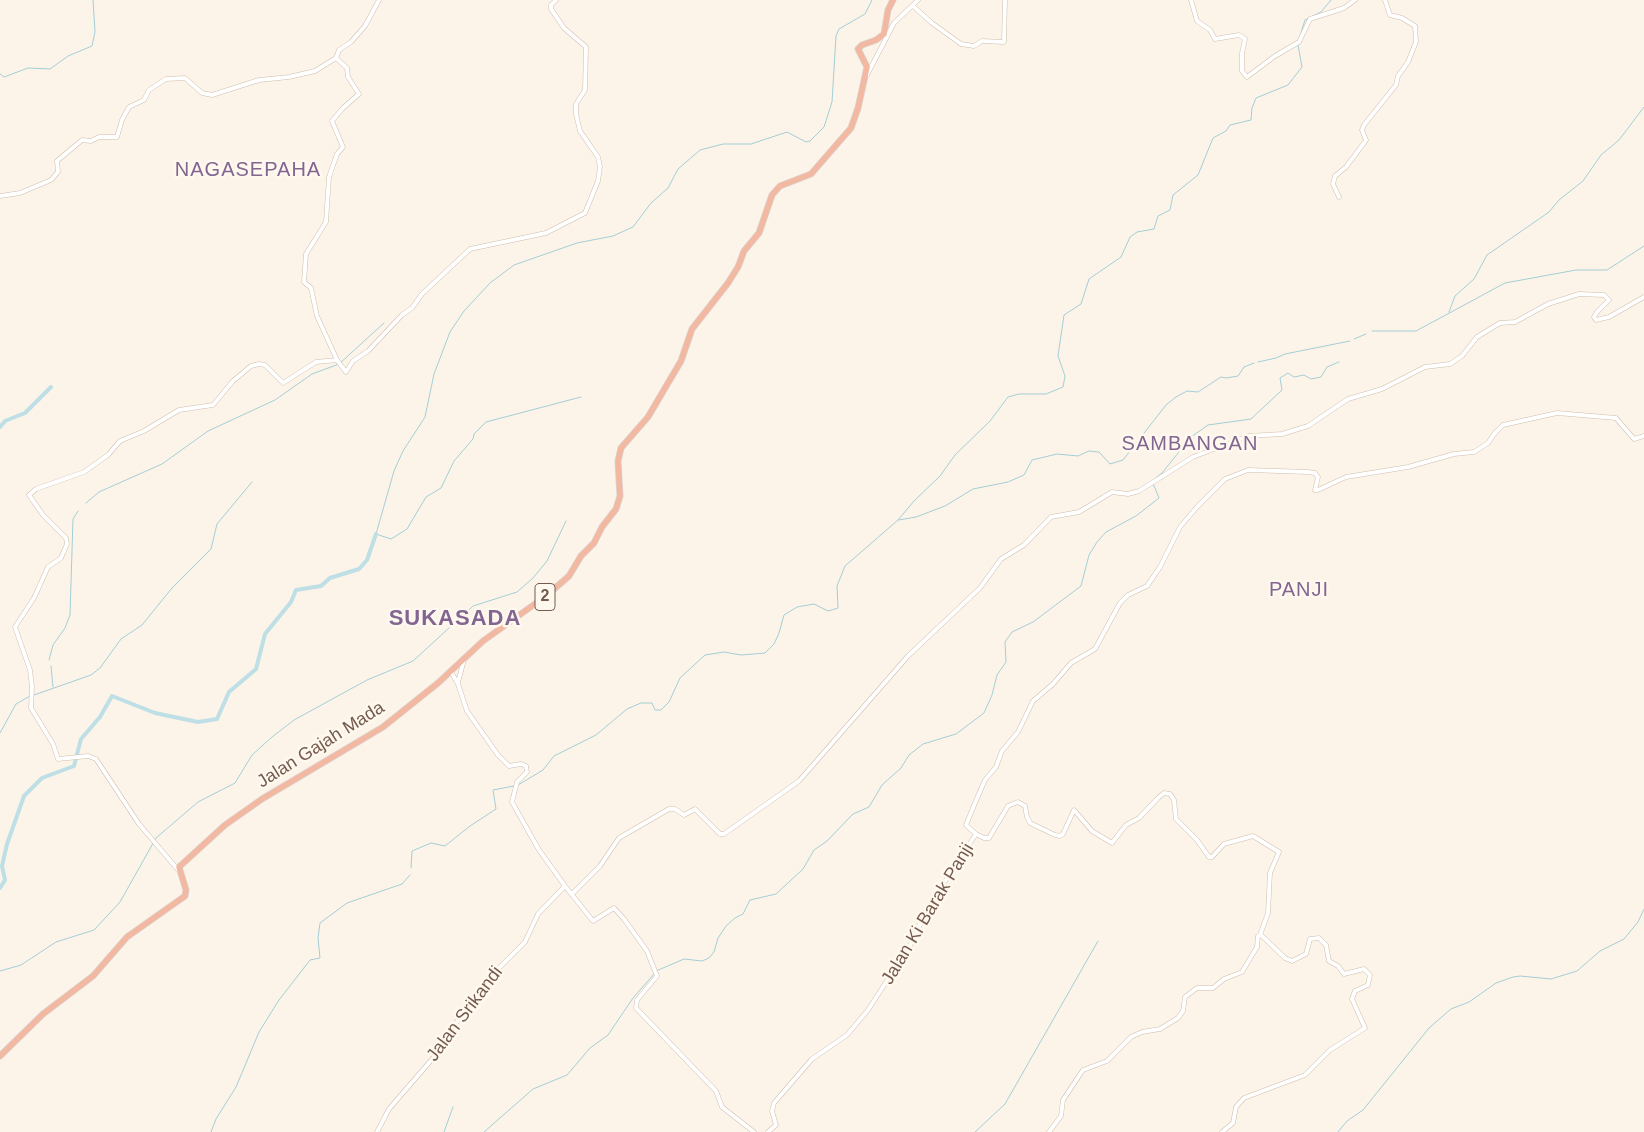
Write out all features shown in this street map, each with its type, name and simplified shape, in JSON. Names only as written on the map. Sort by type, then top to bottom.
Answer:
[{"type":"highway","name":"Jalan Gajah Mada","points":[[178,868],[234,817],[373,733],[460,666],[465,658],[483,641],[562,584],[582,554],[594,543],[603,526],[615,512],[619,501],[618,461],[621,448],[651,411],[681,361],[692,329],[733,275],[744,251],[759,233],[768,205],[776,189],[806,177],[851,128],[856,115],[866,67],[858,49],[884,34],[888,10],[893,0]]},
{"type":"highway","points":[[0,1056],[40,1016],[90,978],[131,934],[185,896],[186,890],[178,868]]},
{"type":"street","points":[[0,196],[21,193],[51,180],[58,172],[57,161],[82,140],[92,140],[97,137],[117,137],[122,120],[129,107],[144,100],[149,90],[164,80],[185,78],[202,93],[212,95],[258,80],[289,77],[315,70],[336,58],[338,50],[351,42],[365,26],[379,0]]},
{"type":"street","points":[[336,58],[347,68],[348,77],[359,94],[332,120],[342,147],[337,154],[329,177],[326,222],[306,254],[304,282],[313,293],[317,316],[338,362],[344,371],[348,371],[353,361],[368,351],[402,315],[412,308],[422,294],[470,249],[544,234],[585,213],[598,181],[600,167],[598,157],[580,131],[576,114],[576,104],[585,90],[586,48],[564,28],[551,9],[551,5],[556,0]]},
{"type":"street","points":[[861,94],[871,67],[887,34],[898,18],[918,0]]},
{"type":"street","points":[[913,6],[932,23],[961,44],[974,46],[982,41],[1004,42],[1005,0]]},
{"type":"street","points":[[1190,0],[1197,21],[1210,30],[1214,39],[1239,35],[1245,39],[1242,53],[1242,71],[1246,77],[1298,42],[1310,19],[1344,8],[1355,0]]},
{"type":"street","points":[[1339,197],[1333,187],[1333,178],[1346,167],[1364,143],[1366,138],[1362,130],[1364,125],[1396,85],[1398,76],[1408,62],[1415,44],[1415,26],[1402,18],[1390,15],[1385,0]]},
{"type":"street","points":[[572,894],[600,866],[619,838],[669,809],[675,809],[684,815],[695,809],[721,834],[752,816],[808,774],[844,729],[908,656],[980,588],[1005,555],[1024,545],[1051,517],[1079,512],[1112,492],[1132,493],[1201,454],[1252,435],[1282,434],[1301,429],[1348,399],[1382,389],[1424,367],[1450,364],[1462,356],[1481,334],[1500,323],[1518,321],[1548,304],[1579,294],[1604,295],[1609,300],[1597,312],[1594,317],[1596,320],[1609,316],[1644,297]]},
{"type":"street","points":[[178,868],[153,842],[100,763],[91,756],[58,759],[54,744],[32,710],[30,670],[15,626],[36,594],[48,567],[62,556],[67,542],[66,538],[29,496],[31,492],[80,474],[108,454],[120,441],[144,431],[179,410],[213,405],[233,381],[252,366],[265,365],[283,383],[319,361],[338,362]]},
{"type":"street","name":"Jalan Ki Barak Panji","points":[[768,1132],[776,1125],[772,1110],[774,1102],[812,1059],[847,1035],[873,1004],[916,936],[925,912],[976,834],[966,825],[978,795],[985,780],[996,767],[1002,751],[1018,732],[1033,701],[1071,663],[1095,649],[1118,606],[1128,595],[1141,590],[1149,582],[1160,566],[1175,535],[1197,507],[1229,477],[1253,470],[1315,473],[1318,477],[1315,490],[1318,490],[1346,477],[1408,467],[1454,454],[1474,452],[1488,443],[1503,425],[1557,413],[1616,418],[1634,439],[1644,436]]},
{"type":"street","points":[[458,684],[460,666]]},
{"type":"street","points":[[450,672],[458,684],[469,714],[501,759],[509,766],[521,764],[526,766],[526,772],[518,782],[512,800],[513,806],[539,850],[593,921],[599,919],[611,908],[617,909],[644,948],[656,978],[635,1003],[636,1008],[716,1091],[722,1107],[754,1132]]},
{"type":"street","points":[[976,834],[989,838],[1008,806],[1018,802],[1025,806],[1029,822],[1054,835],[1059,836],[1063,834],[1074,810],[1092,831],[1112,843],[1126,825],[1138,820],[1164,793],[1170,794],[1174,800],[1176,819],[1197,840],[1209,857],[1212,857],[1223,844],[1253,836],[1279,852],[1270,873],[1268,913],[1260,935],[1257,938],[1257,947],[1242,972],[1226,977],[1213,988],[1198,988],[1185,997],[1183,1011],[1178,1018],[1160,1029],[1142,1032],[1130,1038],[1107,1061],[1083,1070],[1063,1100],[1061,1116],[1048,1132]]},
{"type":"street","name":"Jalan Srikandi","points":[[377,1132],[389,1109],[438,1053],[463,1012],[494,972],[525,942],[538,914],[565,886]]},
{"type":"street","points":[[1222,1132],[1233,1123],[1236,1107],[1244,1098],[1306,1074],[1330,1050],[1365,1028],[1352,999],[1355,992],[1369,983],[1371,976],[1367,971],[1362,969],[1349,975],[1344,974],[1338,966],[1328,961],[1326,944],[1319,938],[1310,939],[1305,956],[1292,961],[1285,958],[1260,935]]},
{"type":"waterway","points":[[0,74],[4,77],[28,68],[50,69],[68,56],[92,46],[95,32],[93,0]]},
{"type":"waterway","points":[[581,397],[486,422],[474,434],[473,439],[454,461],[441,488],[426,497],[407,529],[391,539],[376,534],[394,471],[403,451],[425,417],[434,374],[450,332],[464,311],[490,283],[514,265],[577,243],[613,236],[633,227],[651,203],[668,188],[678,169],[700,150],[723,144],[751,144],[787,132],[806,142],[810,141],[824,127],[832,102],[836,36],[839,29],[865,14],[872,0]]},
{"type":"waterway","points":[[1300,36],[1305,20],[1321,12],[1331,0]]},
{"type":"waterway","points":[[518,785],[543,770],[554,756],[596,735],[627,709],[641,703],[652,703],[655,710],[661,710],[669,702],[680,678],[705,655],[724,652],[741,655],[765,653],[774,644],[784,615],[797,607],[814,604],[828,611],[838,608],[837,586],[845,566],[898,520],[914,501],[940,476],[955,455],[990,421],[1008,397],[1019,394],[1046,394],[1063,387],[1065,376],[1058,356],[1064,315],[1081,304],[1089,279],[1121,257],[1130,237],[1137,232],[1154,229],[1158,216],[1170,210],[1173,195],[1198,175],[1213,138],[1226,131],[1230,125],[1251,120],[1252,108],[1256,98],[1288,85],[1302,67],[1298,45]]},
{"type":"waterway","points":[[1449,312],[1455,296],[1474,279],[1487,255],[1549,212],[1559,200],[1583,181],[1601,155],[1619,140],[1644,107]]},
{"type":"waterway","points":[[1372,331],[1416,331],[1505,283],[1576,270],[1607,270],[1644,246]]},
{"type":"waterway","points":[[86,503],[99,492],[162,464],[208,431],[275,400],[312,374],[339,364],[384,323]]},
{"type":"waterway","points":[[1354,339],[1366,334]]},
{"type":"waterway","points":[[1258,362],[1285,354],[1350,341]]},
{"type":"waterway","points":[[656,971],[684,959],[702,961],[709,958],[714,952],[718,938],[726,926],[743,914],[750,900],[776,894],[803,869],[814,850],[827,841],[853,814],[869,807],[882,785],[901,768],[909,755],[923,744],[956,734],[984,713],[992,695],[997,675],[1006,662],[1005,642],[1012,632],[1033,622],[1081,586],[1089,555],[1097,542],[1106,532],[1136,516],[1159,498],[1152,481],[1162,473],[1191,437],[1208,425],[1251,419],[1282,390],[1280,378],[1288,373],[1294,377],[1304,375],[1311,379],[1321,377],[1327,367],[1339,362]]},
{"type":"waterway","points":[[899,520],[916,517],[945,506],[973,489],[1008,482],[1024,475],[1032,460],[1057,454],[1078,456],[1089,451],[1099,452],[1110,464],[1123,460],[1166,405],[1176,397],[1187,391],[1198,392],[1221,377],[1238,376],[1244,367],[1254,363]]},
{"type":"waterway","points":[[0,427],[5,421],[25,413],[51,387]]},
{"type":"waterway","points":[[34,695],[91,675],[100,668],[121,639],[142,625],[172,588],[211,549],[217,524],[252,482]]},
{"type":"waterway","points":[[49,660],[53,645],[65,628],[70,615],[73,519],[78,511]]},
{"type":"waterway","points":[[0,971],[21,965],[56,942],[94,930],[120,902],[156,838],[198,802],[235,783],[252,755],[272,737],[294,720],[367,680],[413,661],[473,606],[517,592],[533,578],[547,561],[566,521]]},
{"type":"waterway","points":[[0,888],[5,880],[2,866],[7,844],[24,796],[42,778],[74,766],[81,739],[100,717],[112,696],[155,713],[198,722],[217,719],[229,692],[256,669],[265,634],[291,602],[296,590],[321,586],[330,578],[359,569],[367,560],[376,534]]},
{"type":"waterway","points":[[51,666],[53,687]]},
{"type":"waterway","points":[[0,733],[16,704],[30,696]]},
{"type":"waterway","points":[[411,868],[412,851],[431,843],[445,846],[470,826],[496,809],[493,790],[514,786]]},
{"type":"waterway","points":[[211,1132],[216,1119],[236,1087],[259,1032],[279,1000],[310,960],[320,958],[318,938],[320,923],[347,903],[402,884],[410,875]]},
{"type":"waterway","points":[[1338,1132],[1347,1121],[1363,1110],[1429,1028],[1451,1009],[1469,1002],[1496,983],[1513,977],[1551,979],[1577,971],[1600,951],[1624,939],[1638,922],[1644,909]]},
{"type":"waterway","points":[[975,1132],[1005,1104],[1098,941]]},
{"type":"waterway","points":[[484,1132],[533,1089],[567,1075],[590,1048],[608,1035],[633,998],[654,974]]},
{"type":"waterway","points":[[444,1132],[453,1107]]},
{"type":"district","name":"NAGASEPAHA","points":[[248,170]]},
{"type":"district","name":"SAMBANGAN","points":[[1190,444]]},
{"type":"district","name":"PANJI","points":[[1299,590]]},
{"type":"district","name":"SUKASADA","points":[[455,619]]}]
